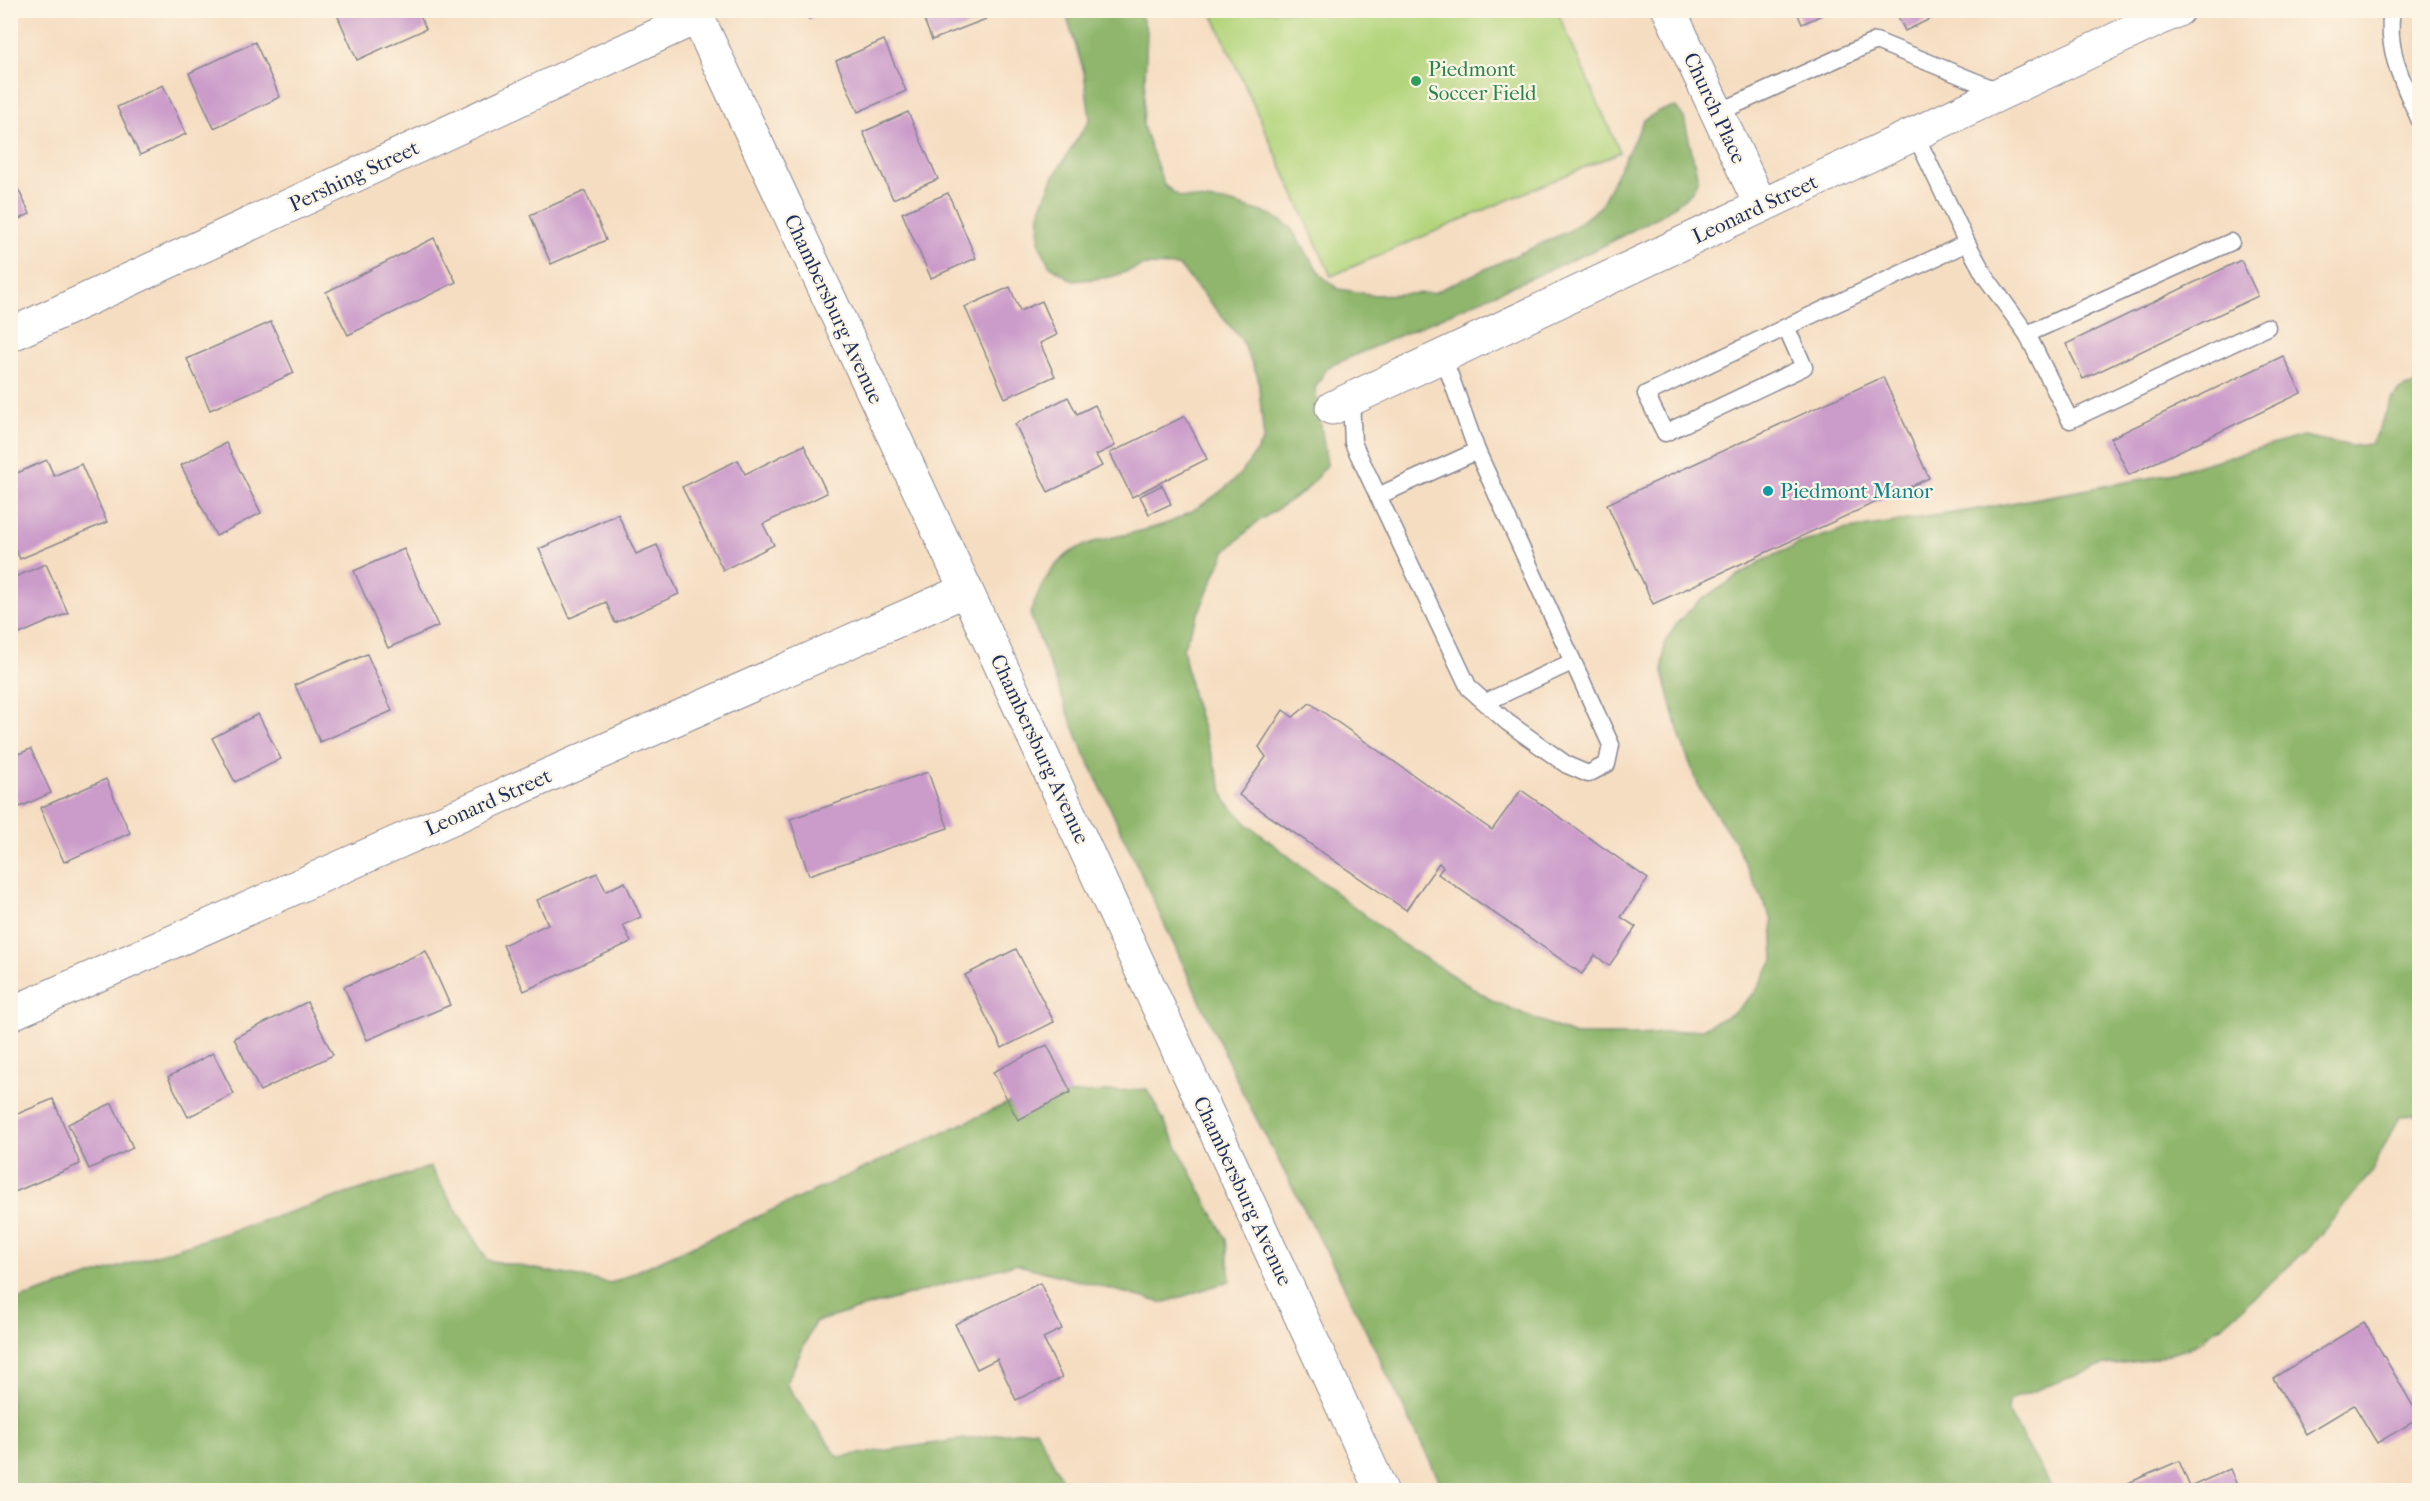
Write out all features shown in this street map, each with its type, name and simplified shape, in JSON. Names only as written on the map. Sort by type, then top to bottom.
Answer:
[{"type":"street","name":"Church Place","points":[[1669,10],[1761,206]]},
{"type":"street","name":"Leonard Street","points":[[1342,403],[2178,10]]},
{"type":"street","name":"Pershing Street","points":[[10,335],[695,14]]},
{"type":"street","name":"Chambersburg Avenue","points":[[695,14],[966,590],[1381,1491]]},
{"type":"street","name":"Leonard Street","points":[[10,1014],[966,590]]},
{"type":"lane","points":[[2392,10],[2389,30],[2392,56],[2420,121]]},
{"type":"lane","points":[[1717,113],[1875,41],[2002,93]]},
{"type":"lane","points":[[1915,134],[1967,243],[1985,276],[2027,334],[2070,420],[2267,327]]},
{"type":"lane","points":[[2027,334],[2231,242]]},
{"type":"lane","points":[[1786,327],[1804,367],[1665,433],[1646,394],[1786,327],[1967,243]]},
{"type":"lane","points":[[1342,403],[1353,443],[1469,688],[1507,722],[1567,765],[1588,774],[1607,764],[1611,745],[1477,451],[1443,356]]},
{"type":"lane","points":[[1378,496],[1477,451]]},
{"type":"lane","points":[[1486,702],[1572,662]]},
{"type":"green space","points":[[1065,11],[1139,11],[1147,31],[1143,126],[1164,185],[1180,197],[1232,203],[1272,215],[1290,227],[1321,275],[1338,289],[1375,295],[1433,293],[1569,231],[1600,207],[1644,120],[1659,111],[1676,107],[1684,118],[1698,179],[1691,193],[1663,214],[1601,247],[1328,367],[1315,388],[1327,465],[1306,490],[1257,522],[1225,552],[1183,648],[1192,694],[1226,801],[1247,824],[1402,944],[1493,1001],[1575,1035],[1641,1035],[1702,1029],[1735,1012],[1755,992],[1774,959],[1772,920],[1735,842],[1700,790],[1681,740],[1663,673],[1664,644],[1677,623],[1698,602],[1760,562],[1798,544],[1842,530],[1973,510],[2160,476],[2303,436],[2352,446],[2371,444],[2397,393],[2403,388],[2419,383],[2419,1118],[2416,1115],[2399,1116],[2371,1173],[2310,1247],[2222,1326],[2187,1349],[2149,1360],[2105,1365],[2009,1400],[2008,1412],[2053,1490],[1444,1490],[1338,1274],[1243,1093],[1079,741],[1030,614],[1041,587],[1054,568],[1067,555],[1082,546],[1100,540],[1174,521],[1193,510],[1237,477],[1264,440],[1258,377],[1241,339],[1179,266],[1145,265],[1111,277],[1073,281],[1049,265],[1039,243],[1040,209],[1054,176],[1090,119],[1084,72]]},
{"type":"green space","name":"Piedmont Soccer Field","points":[[1211,11],[1557,11],[1620,152],[1331,276]]},
{"type":"green space","points":[[1147,1089],[1226,1239],[1230,1281],[1163,1303],[1015,1264],[815,1322],[786,1384],[838,1457],[1036,1429],[1067,1490],[11,1490],[10,1302],[430,1167],[487,1260],[611,1283],[1021,1097]]},
{"type":"building","points":[[335,10],[417,10],[426,29],[357,60]]},
{"type":"building","points":[[806,10],[827,10],[809,19]]},
{"type":"building","points":[[920,10],[983,10],[986,19],[932,40]]},
{"type":"building","points":[[1796,10],[1833,10],[1802,24]]},
{"type":"building","points":[[1895,10],[1949,10],[1905,31]]},
{"type":"building","points":[[884,40],[906,91],[858,112],[836,61]]},
{"type":"building","points":[[255,42],[280,97],[214,128],[189,73]]},
{"type":"building","points":[[163,85],[186,134],[140,155],[117,107]]},
{"type":"building","points":[[908,112],[938,179],[893,199],[863,132]]},
{"type":"building","points":[[10,172],[30,214],[10,223]]},
{"type":"building","points":[[585,191],[606,240],[551,264],[530,215]]},
{"type":"building","points":[[948,193],[976,258],[931,278],[902,213]]},
{"type":"building","points":[[434,238],[456,282],[348,335],[326,292]]},
{"type":"building","points":[[2241,260],[2258,296],[2083,379],[2066,344]]},
{"type":"building","points":[[1010,287],[1020,311],[1042,301],[1057,335],[1040,343],[1055,376],[1005,398],[965,307]]},
{"type":"building","points":[[271,322],[294,373],[210,410],[187,359]]},
{"type":"building","points":[[2283,356],[2301,393],[2129,475],[2111,438]]},
{"type":"building","name":"Piedmont Manor","points":[[1883,377],[1929,478],[1653,604],[1607,504]]},
{"type":"building","points":[[1068,397],[1077,414],[1095,405],[1115,446],[1096,455],[1102,466],[1048,492],[1015,424]]},
{"type":"building","points":[[1185,416],[1207,459],[1132,497],[1110,453]]},
{"type":"building","points":[[226,443],[261,513],[216,536],[181,465]]},
{"type":"building","points":[[804,445],[827,493],[763,524],[774,545],[723,570],[682,487],[738,460],[745,474]]},
{"type":"building","points":[[47,460],[54,476],[81,464],[107,522],[20,559],[10,537],[10,476]]},
{"type":"building","points":[[1162,485],[1171,504],[1149,514],[1140,496]]},
{"type":"building","points":[[618,514],[636,554],[657,545],[679,594],[615,623],[606,602],[570,618],[539,549]]},
{"type":"building","points":[[404,549],[438,626],[388,648],[354,571]]},
{"type":"building","points":[[46,564],[68,613],[10,638],[10,579]]},
{"type":"building","points":[[367,654],[392,711],[320,742],[295,685]]},
{"type":"building","points":[[1310,703],[1492,830],[1521,790],[1648,879],[1621,917],[1636,927],[1609,966],[1595,955],[1582,974],[1438,874],[1443,867],[1439,863],[1406,910],[1239,795],[1266,757],[1259,747],[1283,710],[1293,717]]},
{"type":"building","points":[[258,714],[281,759],[235,782],[212,738]]},
{"type":"building","points":[[31,749],[51,793],[20,807],[10,785],[10,757]]},
{"type":"building","points":[[928,772],[948,828],[809,875],[790,819]]},
{"type":"building","points":[[106,779],[130,833],[64,862],[40,808]]},
{"type":"building","points":[[597,873],[606,891],[625,882],[641,917],[623,925],[631,942],[524,991],[503,945],[548,924],[537,900]]},
{"type":"building","points":[[1016,949],[1054,1022],[1002,1048],[965,975]]},
{"type":"building","points":[[426,951],[450,1005],[367,1040],[344,987]]},
{"type":"building","points":[[307,1002],[333,1055],[260,1091],[234,1038]]},
{"type":"building","points":[[1047,1045],[1071,1092],[1018,1120],[993,1072]]},
{"type":"building","points":[[213,1053],[234,1094],[188,1117],[168,1077]]},
{"type":"building","points":[[53,1099],[80,1164],[10,1194],[10,1117]]},
{"type":"building","points":[[112,1103],[133,1148],[89,1169],[68,1124]]},
{"type":"building","points":[[1040,1283],[1062,1329],[1043,1338],[1062,1378],[1016,1400],[997,1359],[977,1369],[955,1324]]},
{"type":"building","points":[[2364,1322],[2420,1418],[2377,1443],[2354,1405],[2306,1434],[2273,1378]]},
{"type":"building","points":[[2179,1461],[2190,1487],[2230,1469],[2239,1490],[2112,1490]]},
{"type":"place","name":"Piedmont Soccer Field","points":[[1416,81]]},
{"type":"place","name":"Piedmont Manor","points":[[1768,491]]}]
